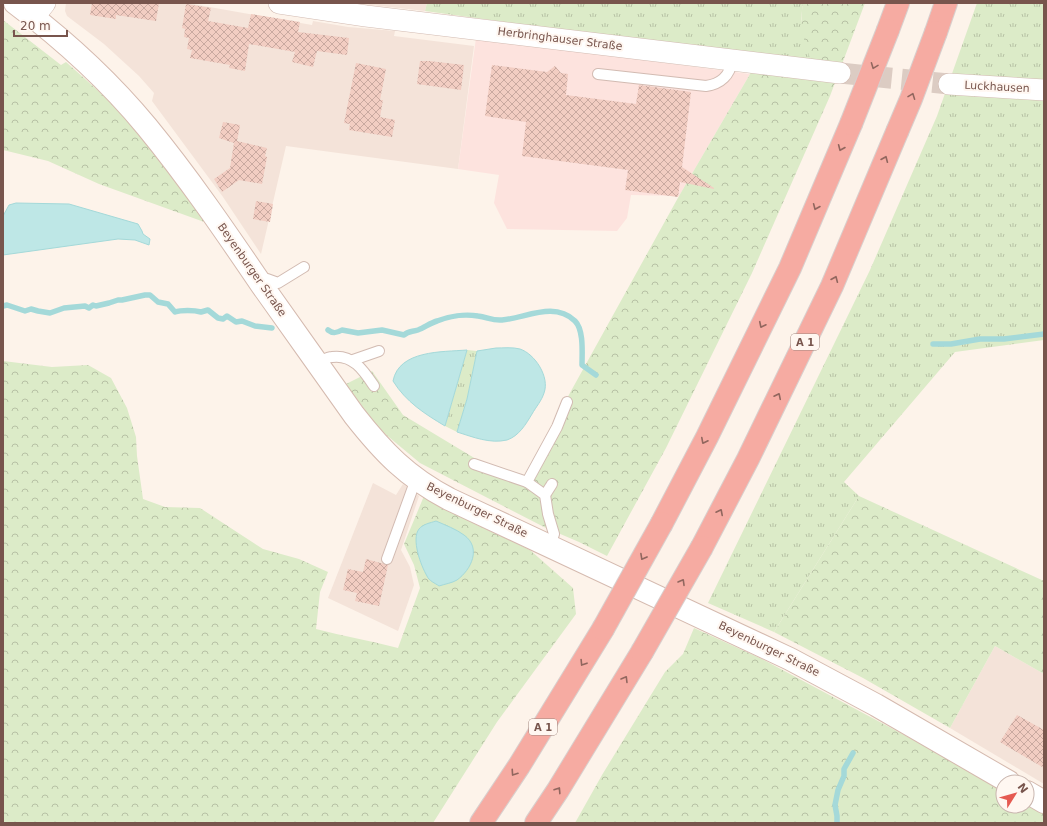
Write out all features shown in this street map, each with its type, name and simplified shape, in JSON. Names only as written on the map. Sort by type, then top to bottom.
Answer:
[{"type":"highway","name":"A 1","points":[[481,823],[603,629],[662,523],[707,437],[790,268],[851,124],[898,3]]},
{"type":"highway","name":"A 1","points":[[536,823],[558,790],[642,652],[702,547],[748,459],[832,286],[911,99],[946,3]]},
{"type":"main road","name":"Beyenburger Straße","points":[[15,3],[40,10],[60,39],[116,93],[147,127],[194,188],[354,415],[376,443],[393,461],[429,489],[768,648],[822,675],[996,774]]},
{"type":"main road","points":[[1035,797],[1044,802]]},
{"type":"street","name":"Herbringhauser Straße","points":[[279,3],[366,16],[840,73]]},
{"type":"street","name":"Luckhausen","points":[[949,84],[1044,90]]},
{"type":"lane","points":[[598,74],[706,86],[713,85],[725,77],[731,68],[732,60]]},
{"type":"lane","points":[[258,280],[267,279],[278,283],[304,267]]},
{"type":"lane","points":[[353,360],[379,351]]},
{"type":"lane","points":[[317,363],[331,357],[340,357],[353,360],[365,372],[374,386]]},
{"type":"lane","points":[[527,482],[557,427],[567,402]]},
{"type":"lane","points":[[474,464],[527,482],[545,495]]},
{"type":"lane","points":[[387,559],[416,479]]},
{"type":"lane","points":[[550,546],[554,534],[548,514],[545,495],[552,484]]},
{"type":"shaded area","points":[[66,3],[187,3],[312,25],[313,21],[348,27],[395,31],[394,36],[474,46],[458,169],[286,146],[261,254],[223,197],[152,101],[154,93],[139,76],[104,44],[67,16],[65,11]]},
{"type":"shaded area","points":[[353,3],[427,3],[425,11]]},
{"type":"shaded area","points":[[476,38],[750,74],[679,196],[631,195],[627,218],[617,231],[507,229],[494,203],[499,175],[458,169]]},
{"type":"shaded area","points":[[373,483],[396,495],[403,484],[419,496],[401,550],[410,567],[414,585],[398,631],[328,598]]},
{"type":"shaded area","points":[[995,646],[1044,674],[1044,784],[1035,779],[1035,774],[1027,774],[950,728]]},
{"type":"green space","points":[[427,3],[803,3],[801,19],[811,61],[756,57],[425,11]]},
{"type":"green space","points":[[803,3],[865,3],[830,96],[752,273],[666,448],[607,556],[544,527],[420,463],[378,428],[346,384],[372,371],[403,415],[519,485],[679,196],[750,74],[756,57],[811,60],[802,32],[801,19]]},
{"type":"green space","points":[[977,3],[1044,3],[1044,340],[955,352],[844,482],[859,496],[774,632],[708,603],[870,270],[937,116]]},
{"type":"green space","points":[[3,20],[61,65],[66,62],[112,103],[164,160],[207,223],[99,184],[48,161],[3,150]]},
{"type":"green space","points":[[467,350],[477,351],[467,399],[457,432],[445,426]]},
{"type":"green space","points":[[3,361],[52,367],[88,365],[111,378],[127,408],[136,437],[143,499],[165,507],[200,508],[263,549],[299,559],[328,572],[320,592],[316,629],[398,648],[420,588],[414,565],[404,544],[424,496],[477,525],[530,550],[573,588],[576,614],[497,722],[433,823],[3,823]]},
{"type":"green space","points":[[859,496],[1044,581],[1044,674],[995,646],[950,728],[863,678],[774,632]]},
{"type":"green space","points":[[694,628],[762,659],[995,784],[995,814],[1035,814],[1035,808],[1044,813],[1044,823],[575,823],[602,775],[665,672],[683,654]]},
{"type":"water","points":[[16,203],[69,204],[138,224],[143,234],[150,239],[149,245],[135,240],[118,239],[3,255],[3,216],[9,205]]},
{"type":"water","points":[[496,348],[517,348],[526,352],[536,361],[545,380],[544,393],[525,426],[515,436],[501,441],[482,439],[457,432],[467,399],[477,351]]},
{"type":"water","points":[[467,350],[445,426],[423,412],[410,401],[393,381],[397,371],[404,363],[412,358],[434,353]]},
{"type":"water","points":[[436,521],[464,535],[469,540],[473,552],[470,565],[462,576],[455,581],[439,586],[429,579],[416,546],[417,533],[419,529]]},
{"type":"building","points":[[92,3],[159,3],[156,21],[116,15],[116,19],[90,15]]},
{"type":"building","points":[[186,4],[211,8],[208,21],[248,28],[251,14],[300,22],[298,32],[349,38],[347,55],[317,51],[313,67],[292,62],[295,52],[249,44],[245,71],[229,68],[230,65],[190,58],[192,50],[187,49],[189,38],[184,37],[185,29],[182,28]]},
{"type":"building","points":[[420,61],[464,65],[461,90],[417,84]]},
{"type":"building","points":[[356,63],[386,69],[380,100],[383,100],[380,117],[395,120],[392,137],[349,130],[350,124],[344,123]]},
{"type":"building","points":[[492,65],[547,72],[555,66],[561,73],[568,74],[566,95],[636,104],[639,85],[691,92],[682,167],[714,189],[680,182],[678,197],[625,190],[628,170],[522,156],[526,122],[485,116]]},
{"type":"building","points":[[223,122],[240,125],[237,141],[267,148],[265,156],[267,157],[262,184],[239,180],[222,192],[214,179],[230,168],[234,143],[219,138]]},
{"type":"building","points":[[256,201],[273,204],[270,222],[253,219]]},
{"type":"building","points":[[366,559],[388,565],[379,606],[355,601],[357,593],[343,590],[348,569],[363,572]]},
{"type":"building","points":[[1017,715],[1044,730],[1044,768],[1000,742]]},
{"type":"waterway","points":[[3,306],[7,305],[25,311],[31,309],[50,313],[64,308],[85,306],[89,308],[93,305],[96,306],[118,300],[150,295],[158,302],[168,304],[175,312],[188,310],[201,312],[208,310],[218,318],[223,319],[227,316],[236,322],[242,321],[255,326],[272,328]]},
{"type":"waterway","points":[[328,330],[333,333],[342,330],[358,333],[382,330],[404,335],[434,322],[457,316],[473,315],[499,320],[511,319],[540,312],[558,312],[567,315],[578,325],[582,342],[582,365],[596,375]]},
{"type":"waterway","points":[[933,344],[951,344],[980,339],[1004,339],[1044,334]]},
{"type":"waterway","points":[[837,823],[835,805],[838,790],[844,776],[844,769],[853,753]]},
{"type":"tunnel","points":[[840,73],[949,84]]}]
